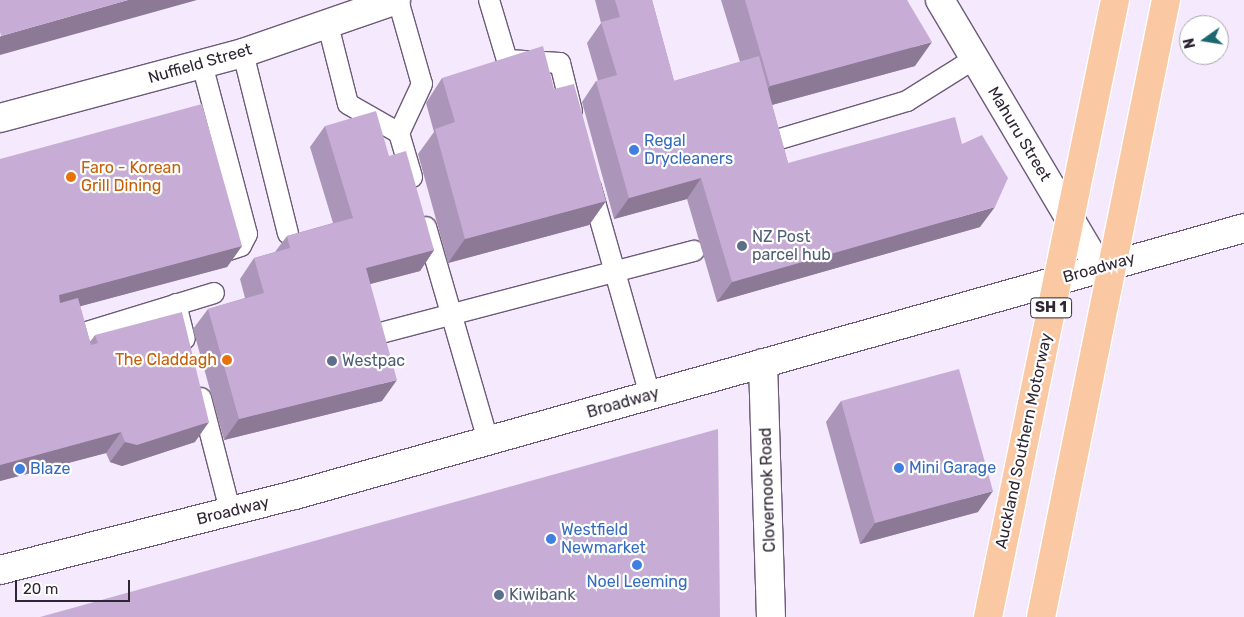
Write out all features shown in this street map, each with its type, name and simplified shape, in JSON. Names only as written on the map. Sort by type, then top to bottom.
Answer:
[{"type":"highway","name":"Auckland Southern Motorway","points":[[988,617],[1114,0]]},
{"type":"highway","points":[[1041,617],[1166,0]]},
{"type":"main road","name":"Nuffield Street","points":[[0,118],[243,52],[328,25],[397,0]]},
{"type":"main road","name":"Mahuru Street","points":[[940,0],[1099,268]]},
{"type":"main road","name":"Broadway","points":[[0,570],[488,441],[1244,228]]},
{"type":"main road","name":"Clovernook Road","points":[[763,363],[771,617]]},
{"type":"lane","points":[[397,0],[422,84],[399,133],[488,441]]},
{"type":"lane","points":[[489,0],[507,60],[560,63],[576,127]]},
{"type":"lane","points":[[328,25],[348,104],[399,133]]},
{"type":"lane","points":[[243,52],[288,233]]},
{"type":"lane","points":[[773,142],[908,101],[974,59]]},
{"type":"lane","points":[[202,64],[247,234],[241,246],[226,252]]},
{"type":"lane","points":[[585,164],[650,395]]},
{"type":"lane","points":[[377,334],[694,252]]},
{"type":"lane","points":[[80,334],[214,293]]},
{"type":"lane","points":[[176,304],[230,510]]},
{"type":"building","points":[[0,0],[128,0],[1,36]]},
{"type":"building","points":[[615,0],[652,0],[674,81],[759,56],[788,163],[955,117],[962,144],[982,135],[1008,178],[995,207],[732,282],[701,178],[629,198],[596,81],[617,75],[601,22],[620,17]]},
{"type":"building","points":[[745,0],[907,0],[932,42],[770,86]]},
{"type":"building","points":[[543,46],[554,89],[574,84],[606,201],[465,239],[435,129],[455,122],[442,78]]},
{"type":"building","points":[[202,104],[242,246],[59,295],[60,303],[78,298],[91,345],[98,343],[95,335],[182,312],[209,422],[137,445],[125,442],[121,432],[0,465],[0,159]]},
{"type":"building","points":[[376,111],[389,156],[406,151],[434,250],[366,268],[397,380],[239,419],[208,309],[264,293],[254,258],[290,248],[287,236],[353,218],[325,126]]},
{"type":"building","points":[[959,369],[993,491],[875,523],[841,401]]},
{"type":"building","name":"Westfield Newmarket","points":[[718,429],[720,617],[40,617]]},
{"type":"place","name":"Regal Drycleaners","points":[[634,150]]},
{"type":"place","name":"Faro - Korean Grill Dining","points":[[71,177]]},
{"type":"place","name":"NZ Post parcel hub","points":[[742,246]]},
{"type":"place","name":"The Claddagh","points":[[227,360]]},
{"type":"place","name":"Westpac","points":[[332,361]]},
{"type":"place","name":"Mini Garage","points":[[899,468]]},
{"type":"place","name":"Blaze","points":[[20,469]]},
{"type":"place","name":"Westfield Newmarket","points":[[551,539]]},
{"type":"place","name":"Noel Leeming","points":[[637,565]]},
{"type":"place","name":"Kiwibank","points":[[499,595]]}]
